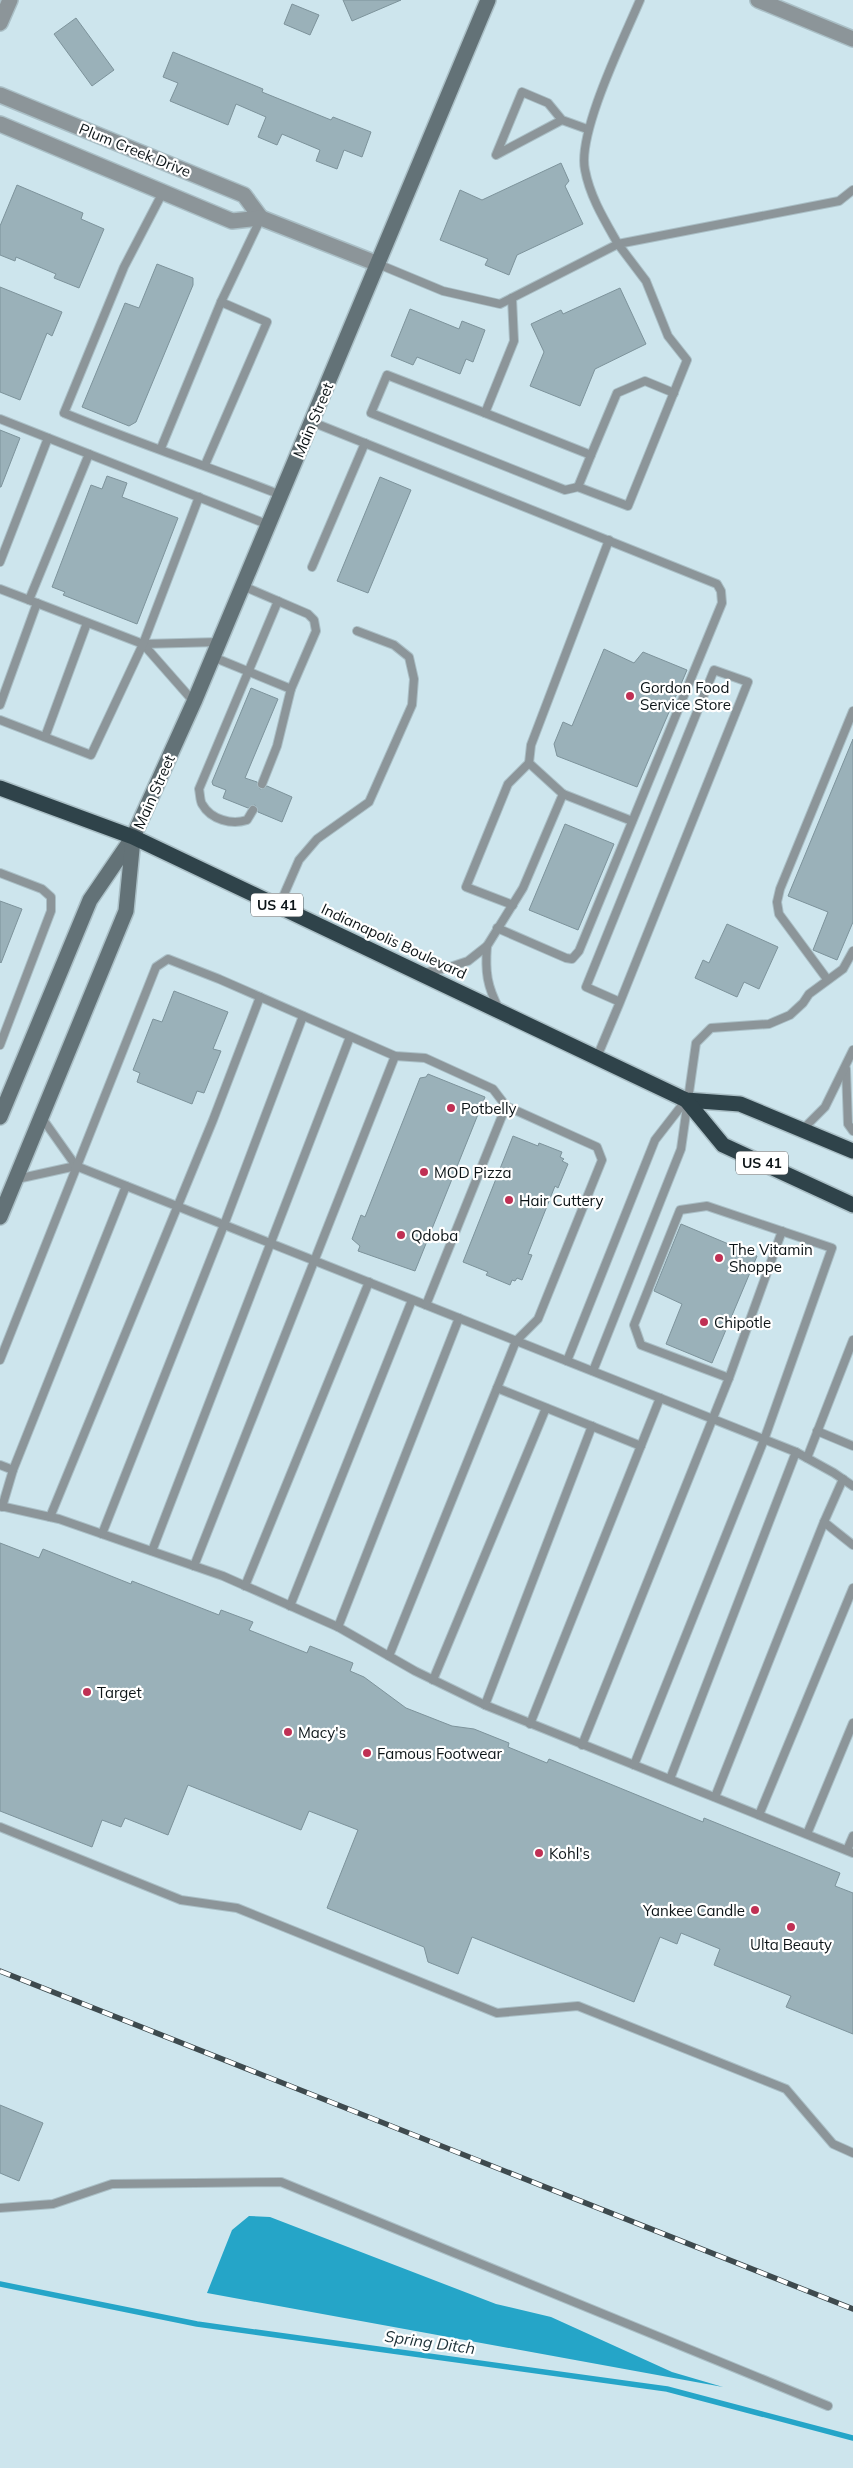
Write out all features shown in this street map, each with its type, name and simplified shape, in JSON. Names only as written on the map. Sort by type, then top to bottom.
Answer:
[{"type":"highway","name":"Indianapolis Boulevard","points":[[0,788],[133,837],[686,1100],[740,1104],[853,1151]]},
{"type":"highway","name":"Indianapolis Boulevard","points":[[686,1100],[722,1145],[853,1205]]},
{"type":"street","points":[[0,23],[10,0]]},
{"type":"street","name":"Main Street","points":[[2,1108],[90,900],[133,837],[194,702],[488,0]]},
{"type":"street","points":[[758,0],[853,39]]},
{"type":"street","name":"Plum Creek Drive","points":[[0,95],[244,195],[261,218]]},
{"type":"street","name":"Plum Creek Drive","points":[[0,124],[232,221],[261,218],[378,264]]},
{"type":"street","name":"Main Street","points":[[0,1217],[126,911],[133,837]]},
{"type":"lane","points":[[591,455],[387,375],[371,413],[565,490],[578,487],[628,506],[687,360],[668,336],[646,281],[618,244],[598,208],[584,169],[587,130],[640,0]]},
{"type":"lane","points":[[562,120],[496,155],[522,92],[548,103],[562,120],[587,130]]},
{"type":"lane","points":[[378,264],[443,291],[500,304],[618,244],[839,201],[853,190]]},
{"type":"lane","points":[[163,192],[124,267],[64,413],[118,435],[161,448],[281,494]]},
{"type":"lane","points":[[161,448],[222,302],[261,218]]},
{"type":"lane","points":[[485,413],[514,341],[512,298]]},
{"type":"lane","points":[[205,465],[267,322],[222,302]]},
{"type":"lane","points":[[578,487],[617,393],[645,381],[674,393]]},
{"type":"lane","points":[[0,419],[269,524]]},
{"type":"lane","points":[[312,422],[717,584],[720,591],[722,603],[579,951],[572,959],[497,928]]},
{"type":"lane","points":[[0,562],[48,438]]},
{"type":"lane","points":[[312,567],[364,443]]},
{"type":"lane","points":[[30,600],[89,454]]},
{"type":"lane","points":[[0,720],[91,755],[143,644],[199,497]]},
{"type":"lane","points":[[513,905],[466,887],[508,784],[529,763],[531,746],[609,540]]},
{"type":"lane","points":[[243,586],[308,614],[314,620],[316,631],[291,689],[277,746],[262,784]]},
{"type":"lane","points":[[1,591],[30,600],[143,644],[219,642]]},
{"type":"lane","points":[[252,810],[247,820],[237,824],[219,819],[202,804],[199,789],[278,601]]},
{"type":"lane","points":[[0,705],[38,604]]},
{"type":"lane","points":[[45,737],[88,623]]},
{"type":"lane","points":[[279,906],[299,860],[317,839],[369,802],[412,705],[414,679],[409,657],[394,646],[357,631]]},
{"type":"lane","points":[[143,644],[194,702]]},
{"type":"lane","points":[[213,657],[291,689]]},
{"type":"lane","points":[[597,1057],[620,1002],[748,682],[714,670],[586,987],[620,1002]]},
{"type":"lane","points":[[827,979],[779,914],[777,902],[780,889],[853,711]]},
{"type":"lane","points":[[529,763],[563,794],[632,821]]},
{"type":"lane","points":[[421,974],[468,961],[487,946],[523,888],[563,794]]},
{"type":"lane","points":[[0,873],[42,889],[51,897],[51,911],[0,1046]]},
{"type":"lane","points":[[487,946],[485,971],[490,991],[499,1011]]},
{"type":"lane","points":[[593,1371],[681,1149],[686,1100],[696,1043],[711,1028],[769,1024],[790,1014],[803,1003],[809,994],[843,968],[853,951]]},
{"type":"lane","points":[[0,1360],[156,967],[168,959],[395,1056],[425,1058],[494,1089],[506,1106],[598,1147],[602,1160],[538,1319],[516,1341],[389,1656]]},
{"type":"lane","points":[[50,1516],[213,1120],[260,997]]},
{"type":"lane","points":[[102,1534],[224,1225],[303,1016]]},
{"type":"lane","points":[[152,1551],[350,1037]]},
{"type":"lane","points":[[853,1050],[849,1069],[848,1124],[853,1131]]},
{"type":"lane","points":[[194,1566],[395,1056]]},
{"type":"lane","points":[[803,1130],[825,1107],[849,1069]]},
{"type":"lane","points":[[567,1361],[655,1140],[686,1100]]},
{"type":"lane","points":[[426,1305],[506,1106]]},
{"type":"lane","points":[[42,1118],[76,1166],[796,1452],[853,1486]]},
{"type":"lane","points":[[17,1179],[76,1166]]},
{"type":"lane","points":[[126,1186],[13,1470],[1,1507],[50,1516],[194,1566],[245,1586],[338,1627],[433,1680],[485,1706],[850,1851],[853,1836]]},
{"type":"lane","points":[[634,1765],[764,1440],[832,1248],[707,1206],[680,1210],[634,1324],[641,1345],[729,1378]]},
{"type":"lane","points":[[582,1744],[729,1378],[782,1231]]},
{"type":"lane","points":[[245,1586],[369,1282]]},
{"type":"lane","points":[[290,1606],[412,1300]]},
{"type":"lane","points":[[338,1627],[460,1318]]},
{"type":"lane","points":[[807,1458],[853,1340]]},
{"type":"lane","points":[[497,1388],[641,1446]]},
{"type":"lane","points":[[530,1724],[660,1398]]},
{"type":"lane","points":[[433,1680],[546,1408]]},
{"type":"lane","points":[[485,1706],[592,1426]]},
{"type":"lane","points":[[817,1431],[853,1446]]},
{"type":"lane","points":[[670,1779],[796,1452]]},
{"type":"lane","points":[[0,1465],[13,1470]]},
{"type":"lane","points":[[715,1797],[824,1522],[843,1479]]},
{"type":"lane","points":[[824,1522],[853,1545]]},
{"type":"lane","points":[[759,1815],[853,1588]]},
{"type":"lane","points":[[807,1834],[853,1723]]},
{"type":"lane","points":[[0,1827],[181,1900],[237,1908],[497,2013],[578,2006],[786,2089],[833,2144],[853,2153]]},
{"type":"lane","points":[[0,2208],[53,2204],[112,2184],[282,2182],[828,2406]]},
{"type":"water","points":[[249,2216],[270,2217],[496,2304],[551,2317],[672,2372],[723,2387],[207,2293],[232,2230]]},
{"type":"building","points":[[343,0],[401,0],[352,21]]},
{"type":"building","points":[[292,4],[319,15],[310,35],[284,24]]},
{"type":"building","points":[[76,18],[114,70],[92,86],[54,34]]},
{"type":"building","points":[[173,52],[263,89],[262,92],[331,120],[333,117],[371,132],[362,157],[344,150],[337,169],[316,161],[320,150],[282,134],[277,145],[258,137],[266,117],[236,104],[228,125],[170,101],[178,83],[163,77]]},
{"type":"building","points":[[561,163],[569,181],[565,186],[583,224],[517,255],[509,275],[485,265],[488,259],[440,240],[460,190],[482,200]]},
{"type":"building","points":[[17,185],[83,213],[81,219],[104,229],[79,288],[54,278],[56,274],[16,257],[15,261],[0,255],[0,226]]},
{"type":"building","points":[[157,264],[193,278],[193,285],[136,422],[129,426],[82,407],[125,303],[139,308]]},
{"type":"building","points":[[0,287],[62,312],[52,336],[47,333],[20,400],[0,392]]},
{"type":"building","points":[[620,288],[646,344],[595,369],[580,406],[530,386],[544,352],[531,324],[561,310],[563,314]]},
{"type":"building","points":[[410,309],[459,329],[462,321],[485,330],[473,362],[466,359],[460,374],[417,357],[413,365],[391,356]]},
{"type":"building","points":[[0,430],[20,438],[1,487],[0,487]]},
{"type":"building","points":[[107,476],[127,483],[122,497],[178,518],[137,624],[63,595],[65,592],[52,587],[91,485],[102,489]]},
{"type":"building","points":[[380,477],[411,490],[368,593],[337,581]]},
{"type":"building","name":"Gordon Food Service Store","points":[[604,649],[634,663],[643,652],[687,670],[637,787],[557,756],[554,744],[563,722],[572,726]]},
{"type":"building","points":[[251,688],[278,699],[245,778],[257,782],[260,789],[267,786],[292,797],[282,822],[258,812],[255,805],[248,808],[223,798],[226,790],[213,785],[212,782]]},
{"type":"building","points":[[853,739],[853,922],[837,960],[813,950],[828,912],[788,896]]},
{"type":"building","points":[[565,824],[614,844],[578,930],[529,910]]},
{"type":"building","points":[[0,901],[22,909],[1,963],[0,962]]},
{"type":"building","points":[[727,924],[778,947],[759,989],[744,982],[737,997],[695,978],[703,960],[709,963]]},
{"type":"building","points":[[174,991],[228,1012],[213,1049],[221,1051],[204,1093],[197,1091],[192,1104],[137,1082],[140,1073],[133,1070],[153,1019],[162,1022]]},
{"type":"building","points":[[428,1074],[485,1097],[415,1271],[358,1251],[360,1246],[352,1239],[361,1215],[365,1217],[420,1078],[426,1077]]},
{"type":"building","points":[[513,1136],[538,1146],[539,1143],[562,1152],[560,1157],[564,1159],[562,1161],[568,1164],[558,1188],[555,1186],[528,1254],[532,1255],[522,1280],[517,1278],[515,1281],[512,1280],[510,1285],[486,1275],[488,1272],[463,1262]]},
{"type":"building","points":[[681,1224],[757,1256],[712,1363],[666,1344],[682,1304],[654,1291]]},
{"type":"building","points":[[0,1543],[39,1558],[43,1549],[131,1584],[132,1581],[219,1615],[221,1610],[253,1622],[249,1630],[307,1653],[310,1646],[353,1663],[350,1671],[364,1677],[406,1708],[452,1726],[474,1729],[509,1743],[508,1747],[547,1763],[549,1759],[703,1822],[704,1818],[840,1873],[835,1886],[853,1893],[853,2034],[786,2007],[791,1996],[714,1965],[720,1949],[681,1933],[677,1944],[660,1937],[634,2002],[472,1937],[458,1974],[428,1962],[424,1947],[327,1908],[358,1830],[309,1811],[301,1830],[188,1785],[168,1835],[125,1818],[121,1827],[102,1820],[92,1847],[0,1811]]},
{"type":"building","points":[[0,2105],[43,2123],[19,2181],[0,2173]]},
{"type":"waterway","name":"Spring Ditch","points":[[0,2284],[197,2324],[667,2389],[853,2438]]},
{"type":"railway","points":[[0,1971],[853,2309]]},
{"type":"place","name":"Gordon Food Service Store","points":[[630,696]]},
{"type":"place","name":"Potbelly","points":[[451,1108]]},
{"type":"place","name":"MOD Pizza","points":[[424,1172]]},
{"type":"place","name":"Hair Cuttery","points":[[509,1200]]},
{"type":"place","name":"Qdoba","points":[[401,1235]]},
{"type":"place","name":"The Vitamin Shoppe","points":[[719,1258]]},
{"type":"place","name":"Chipotle","points":[[704,1322]]},
{"type":"place","name":"Target","points":[[87,1692]]},
{"type":"place","name":"Macy's","points":[[288,1732]]},
{"type":"place","name":"Famous Footwear","points":[[367,1753]]},
{"type":"place","name":"Kohl's","points":[[539,1853]]},
{"type":"place","name":"Yankee Candle","points":[[755,1910]]},
{"type":"place","name":"Ulta Beauty","points":[[791,1927]]}]
